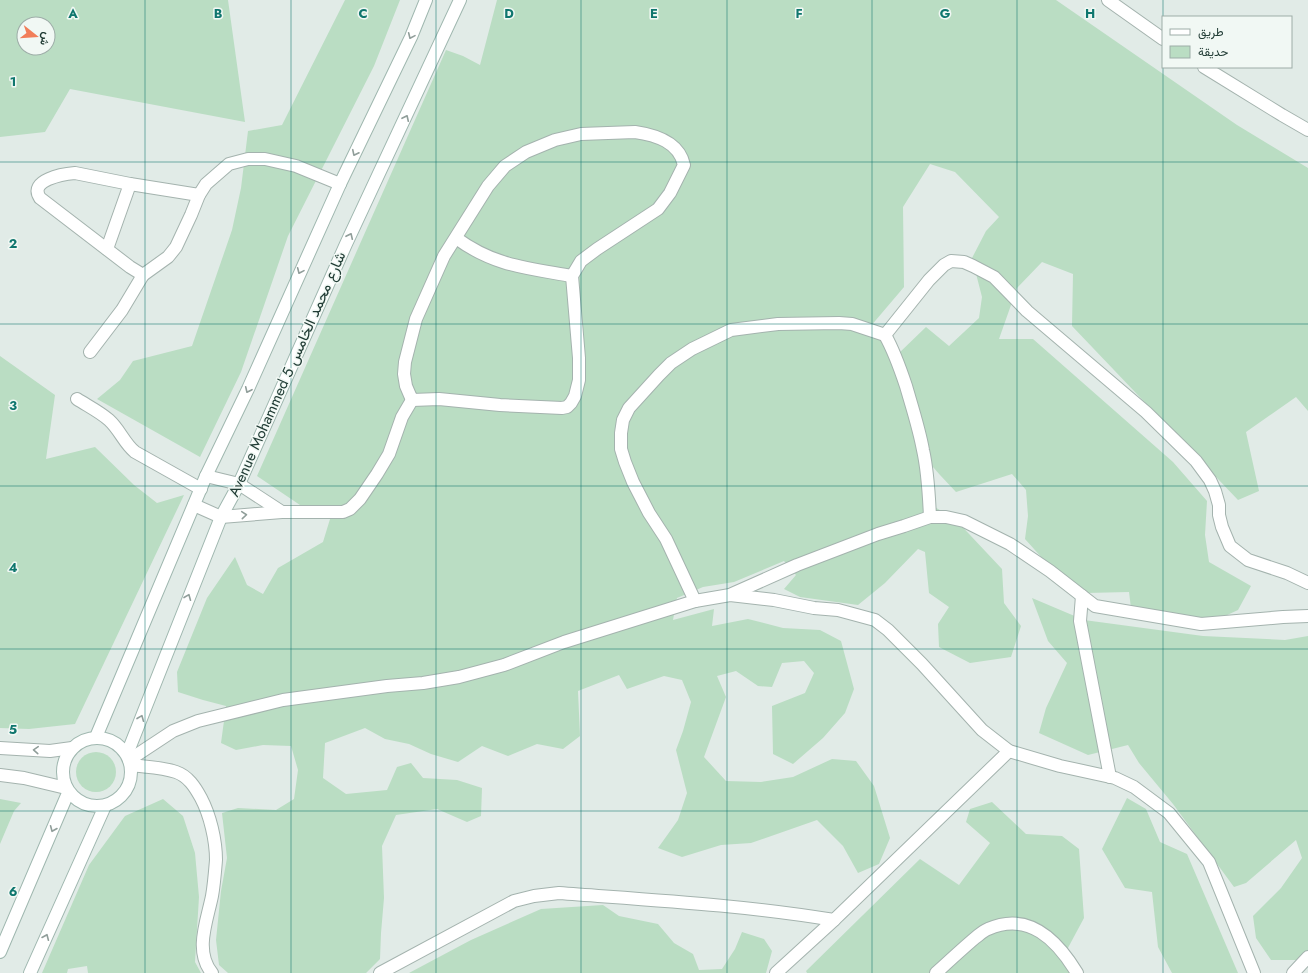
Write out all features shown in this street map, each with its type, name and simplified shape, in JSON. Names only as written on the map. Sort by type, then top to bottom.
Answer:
[{"type":"street","name":"Avenue Mohammed 5 شارع محمد الخامس","points":[[96,737],[206,476],[248,389],[340,184],[411,37],[426,0]]},
{"type":"street","name":"Avenue Mohammed 5 شارع محمد الخامس","points":[[129,760],[221,517],[239,484],[346,244],[460,0]]},
{"type":"street","points":[[1108,0],[1162,38]]},
{"type":"street","points":[[1206,68],[1282,116],[1308,130]]},
{"type":"street","points":[[635,132],[648,134],[673,146],[679,152],[684,165],[670,193],[658,209],[597,249],[582,261],[572,276],[579,358],[579,380],[575,396],[571,404],[562,408],[500,405],[439,399],[412,400],[406,386],[404,374],[410,338],[416,319],[437,271],[456,238],[488,186],[505,166],[526,152],[555,140],[581,134],[635,132]]},
{"type":"street","points":[[90,352],[122,310],[143,275],[168,257],[176,247],[199,195],[206,184],[229,164],[248,159],[265,159],[280,162],[340,184]]},
{"type":"street","points":[[143,275],[130,267],[40,198],[37,191],[39,186],[43,182],[50,179],[65,174],[75,173],[130,184],[199,195]]},
{"type":"street","points":[[107,249],[130,184]]},
{"type":"street","points":[[456,238],[470,249],[497,261],[515,266],[572,276]]},
{"type":"street","points":[[885,335],[929,280],[944,264],[951,261],[964,262],[994,277],[1027,311],[1146,412],[1196,461],[1210,480],[1215,491],[1219,505],[1219,515],[1222,527],[1230,546],[1248,560],[1287,573],[1308,583]]},
{"type":"street","points":[[695,601],[666,539],[649,513],[633,482],[621,449],[621,433],[623,420],[629,408],[671,363],[692,349],[731,330],[778,324],[839,323],[852,324],[885,335],[900,367],[913,409],[928,478],[930,517]]},
{"type":"street","points":[[77,399],[109,420],[127,445],[135,452],[201,489]]},
{"type":"street","points":[[194,505],[221,517],[282,512],[343,512],[350,509],[369,487],[389,454],[402,417],[412,400]]},
{"type":"street","points":[[206,476],[239,484],[282,512]]},
{"type":"street","points":[[129,760],[173,731],[198,721],[283,700],[386,686],[423,683],[504,665],[564,642],[695,601],[730,595],[811,560],[878,534],[930,517],[964,521],[1010,544],[1095,606],[1201,624],[1308,616]]},
{"type":"street","points":[[730,595],[774,600],[814,608],[838,610],[875,620],[888,630],[922,664],[982,730],[1009,751],[1060,766],[1110,777],[1134,787],[1169,813],[1209,862],[1254,973]]},
{"type":"street","points":[[1082,596],[1080,621],[1110,777]]},
{"type":"street","points":[[96,737],[108,739],[119,745],[129,760],[131,778],[126,791],[117,800],[105,806],[91,806],[78,802],[67,790],[62,774],[64,760],[72,748],[83,740],[96,737]]},
{"type":"street","points":[[0,748],[50,751],[72,748]]},
{"type":"street","points":[[776,973],[834,920],[1009,751]]},
{"type":"street","points":[[129,760],[184,775],[194,787],[204,804],[210,824],[216,858],[212,896],[205,924],[203,941],[205,958],[212,973]]},
{"type":"street","points":[[0,775],[24,778],[67,790]]},
{"type":"street","points":[[0,952],[67,790]]},
{"type":"street","points":[[30,973],[105,806]]},
{"type":"street","points":[[380,973],[514,901],[547,893],[637,899],[791,913],[834,920]]},
{"type":"street","points":[[936,973],[948,961],[987,929],[1013,923],[1035,928],[1043,934],[1059,947],[1077,973]]},
{"type":"street","points":[[1293,973],[1308,956]]},
{"type":"green space","points":[[0,0],[228,0],[245,122],[70,89],[45,132],[0,137]]},
{"type":"green space","points":[[345,0],[400,0],[374,66],[288,236],[241,372],[200,457],[97,399],[120,380],[133,361],[192,346],[232,230],[241,188],[248,131],[282,125]]},
{"type":"green space","points":[[497,0],[1056,0],[1237,125],[1308,168],[1308,411],[1296,397],[1246,432],[1259,491],[1238,500],[1072,326],[1073,274],[1042,262],[1017,288],[999,339],[1033,339],[1173,462],[1207,501],[1205,535],[1209,562],[1251,586],[1238,610],[1212,622],[1131,608],[1129,592],[1086,593],[1043,559],[1025,539],[1028,516],[1026,490],[1012,474],[956,492],[933,467],[933,506],[955,519],[1002,569],[1004,603],[1021,626],[1011,657],[970,663],[939,647],[938,624],[949,607],[929,593],[925,552],[918,549],[885,583],[858,605],[800,597],[784,589],[796,575],[784,561],[734,582],[703,587],[677,598],[673,620],[714,609],[712,626],[748,619],[783,628],[820,630],[841,641],[854,689],[845,713],[823,738],[793,764],[773,754],[772,706],[805,693],[814,673],[804,661],[782,663],[772,687],[758,686],[736,671],[717,676],[726,697],[704,757],[726,781],[761,782],[793,777],[832,759],[856,761],[874,786],[890,838],[879,864],[858,873],[843,846],[817,820],[751,843],[721,845],[682,857],[658,848],[678,820],[687,793],[676,750],[691,702],[682,680],[664,676],[627,689],[619,675],[578,691],[580,736],[563,749],[537,744],[508,756],[482,746],[458,762],[431,754],[409,744],[385,739],[365,728],[325,743],[323,778],[346,794],[387,790],[397,767],[411,763],[423,778],[457,780],[482,788],[481,816],[467,822],[437,809],[396,815],[382,846],[384,898],[380,959],[366,973],[228,973],[219,965],[216,940],[221,891],[227,858],[222,813],[238,808],[276,810],[294,799],[298,770],[291,746],[263,745],[236,750],[221,743],[226,706],[178,692],[177,672],[207,598],[235,557],[247,585],[263,594],[278,568],[323,542],[334,506],[300,505],[257,476],[446,50],[463,56],[480,65]],"holes":[[[930,164],[955,172],[999,217],[986,231],[972,258],[982,297],[979,318],[949,346],[926,327],[898,354],[870,327],[904,287],[903,207]]]},
{"type":"green space","points":[[0,356],[55,395],[46,459],[95,447],[134,485],[157,503],[184,495],[75,724],[29,729],[0,728]]},
{"type":"green space","points":[[1032,598],[1084,620],[1203,636],[1285,640],[1308,636],[1308,951],[1301,960],[1271,960],[1256,938],[1253,916],[1281,888],[1302,858],[1296,840],[1246,883],[1234,887],[1173,804],[1139,763],[1128,745],[1088,755],[1039,733],[1046,708],[1067,663],[1048,641]]},
{"type":"green space","points":[[100,752],[107,755],[113,761],[116,772],[115,780],[107,789],[100,792],[92,792],[85,789],[77,780],[76,768],[79,761],[88,753]]},
{"type":"green space","points":[[1127,798],[1146,809],[1160,842],[1187,854],[1238,973],[1172,973],[1158,947],[1152,892],[1125,888],[1102,849]]},
{"type":"green space","points":[[0,799],[21,803],[14,811],[0,844]]},
{"type":"green space","points":[[163,799],[183,816],[195,853],[199,897],[195,962],[201,973],[88,973],[87,966],[68,969],[67,973],[42,973],[89,865],[125,816]]},
{"type":"green space","points":[[992,802],[1026,834],[1062,836],[1079,849],[1084,918],[1062,959],[1071,973],[807,973],[806,971],[920,859],[959,885],[990,843],[966,822],[970,809]]},
{"type":"green space","points":[[603,905],[619,916],[658,924],[674,943],[693,954],[699,970],[722,969],[735,949],[742,932],[764,939],[772,951],[766,973],[409,973],[471,940],[541,909]]}]
